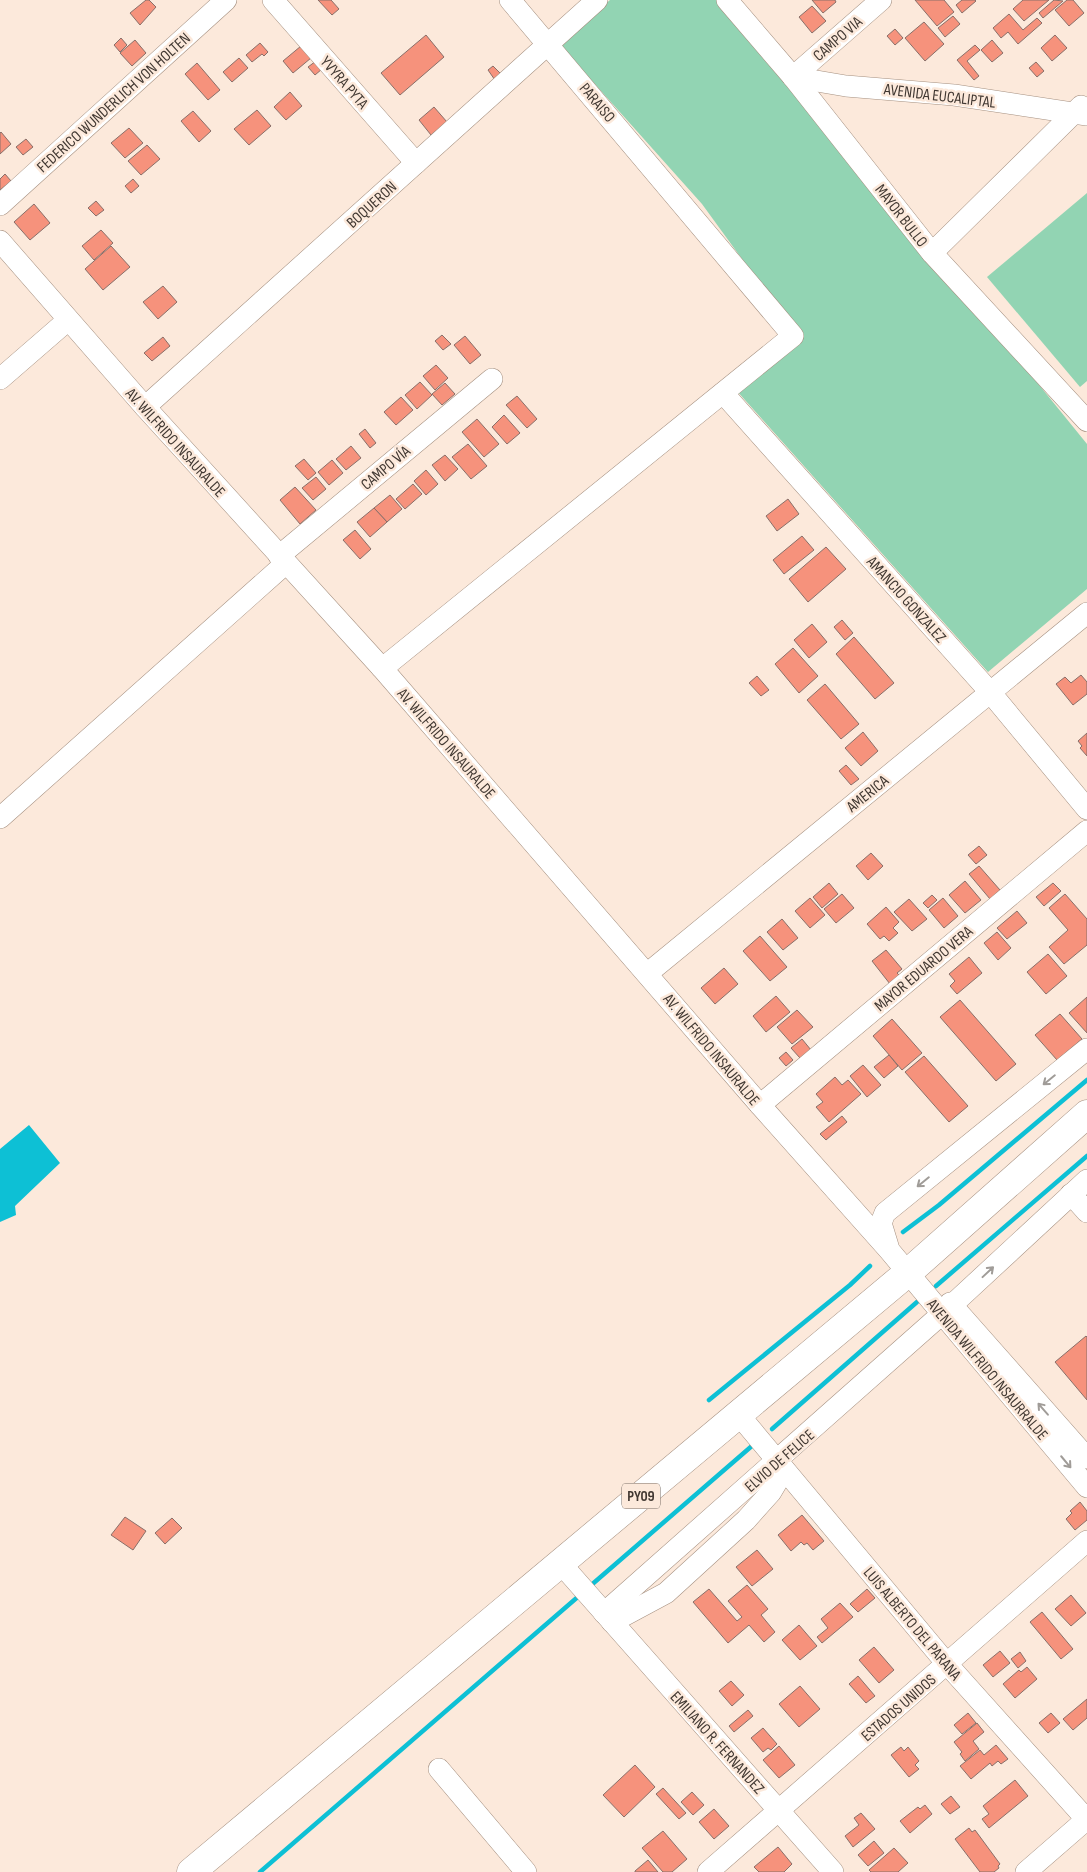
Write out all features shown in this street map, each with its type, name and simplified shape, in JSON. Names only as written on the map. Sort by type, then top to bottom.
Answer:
[{"type":"highway","name":"PY09","points":[[191,1872],[917,1273],[1087,1114]]},
{"type":"highway","name":"PY09","points":[[203,1872],[570,1574],[744,1421],[1087,1127]]},
{"type":"street","name":"FEDERICO WUNDERLICH VON HOLTEN","points":[[0,205],[226,0]]},
{"type":"street","name":"YVYRA PYTA","points":[[273,0],[416,163]]},
{"type":"street","name":"PARAISO","points":[[510,0],[793,336],[723,393]]},
{"type":"street","name":"BOQUERON","points":[[148,404],[597,0]]},
{"type":"street","name":"MAYOR BULLO","points":[[727,0],[793,77],[932,253],[1087,422]]},
{"type":"street","name":"CAMPO VIA","points":[[793,77],[881,0]]},
{"type":"street","name":"AVENIDA EUCALIPTAL","points":[[793,77],[846,86],[954,95],[1082,110]]},
{"type":"street","points":[[932,253],[1082,110]]},
{"type":"street","points":[[0,226],[148,404]]},
{"type":"street","name":"AV. WILFRIDO INSAURALDE","points":[[0,241],[68,320],[148,404],[282,557],[385,665],[890,1250]]},
{"type":"street","points":[[0,379],[68,320]]},
{"type":"street","name":"CAMPO VÍA","points":[[0,818],[282,557],[492,378]]},
{"type":"street","points":[[385,665],[723,393]]},
{"type":"street","name":"AMANCIO GONZALEZ","points":[[723,393],[990,692],[1087,809]]},
{"type":"street","name":"AMERICA","points":[[650,971],[1087,613]]},
{"type":"street","name":"MAYOR EDUARDO VERA","points":[[763,1102],[1087,831]]},
{"type":"street","points":[[890,1250],[881,1223],[885,1213],[1087,1050]]},
{"type":"street","points":[[763,1102],[881,1223],[917,1273]]},
{"type":"street","points":[[1079,1187],[1087,1212]]},
{"type":"street","name":"ELVIO DE FELICE","points":[[608,1617],[666,1593],[746,1520],[771,1492],[781,1466],[1079,1187]]},
{"type":"street","name":"AVENIDA WILFRIDO INSAURRALDE","points":[[890,1250],[917,1273],[1087,1488]]},
{"type":"street","name":"AVENIDA WILFRIDO INSAURRALDE","points":[[947,1310],[971,1326],[1087,1458]]},
{"type":"street","name":"LUIS ALBERTO DEL PARANA","points":[[744,1421],[947,1664],[1087,1819]]},
{"type":"street","name":"ESTADOS UNIDOS","points":[[708,1872],[1087,1541]]},
{"type":"street","name":"EMILIANO R. FERNANDEZ","points":[[570,1574],[832,1872]]},
{"type":"street","points":[[439,1769],[526,1872]]},
{"type":"street","points":[[1026,1872],[1087,1819]]},
{"type":"green space","points":[[610,0],[718,0],[932,253],[1087,444],[1087,589],[988,672],[736,390],[798,336],[702,204],[559,44]]},
{"type":"green space","points":[[1087,193],[1087,381],[1080,387],[987,277]]},
{"type":"water","points":[[29,1125],[60,1163],[15,1206],[16,1215],[0,1222],[0,1149]]},
{"type":"building","points":[[146,0],[149,0],[156,7],[140,25],[130,13]]},
{"type":"building","points":[[318,0],[331,0],[339,9],[332,15]]},
{"type":"building","points":[[812,0],[835,0],[836,2],[823,13]]},
{"type":"building","points":[[915,0],[944,0],[954,12],[937,26]]},
{"type":"building","points":[[962,0],[976,1],[962,13],[956,5]]},
{"type":"building","points":[[1023,0],[1049,0],[1024,21],[1013,9]]},
{"type":"building","points":[[1054,0],[1063,1],[1043,18],[1039,13]]},
{"type":"building","points":[[1067,0],[1073,0],[1084,13],[1069,26],[1055,10]]},
{"type":"building","points":[[812,6],[826,21],[812,33],[799,17]]},
{"type":"building","points":[[1009,14],[1023,30],[1037,18],[1042,23],[1018,44],[1008,32],[1001,38],[993,28]]},
{"type":"building","points":[[953,16],[960,24],[945,37],[938,28]]},
{"type":"building","points":[[924,22],[944,44],[925,61],[905,38]]},
{"type":"building","points":[[895,29],[903,38],[895,45],[887,36]]},
{"type":"building","points":[[426,35],[444,57],[400,95],[381,73]]},
{"type":"building","points":[[1055,35],[1067,48],[1052,61],[1041,48]]},
{"type":"building","points":[[121,38],[127,45],[120,52],[114,45]]},
{"type":"building","points":[[135,40],[146,53],[132,66],[120,53]]},
{"type":"building","points":[[992,40],[1003,53],[992,62],[981,50]]},
{"type":"building","points":[[260,43],[268,52],[252,62],[246,55]]},
{"type":"building","points":[[975,45],[980,50],[967,61],[979,76],[974,80],[957,60]]},
{"type":"building","points":[[301,46],[311,58],[293,73],[283,61]]},
{"type":"building","points":[[239,58],[248,68],[232,82],[223,72]]},
{"type":"building","points":[[316,61],[322,69],[315,75],[308,67]]},
{"type":"building","points":[[1036,62],[1044,71],[1037,77],[1029,68]]},
{"type":"building","points":[[197,63],[220,90],[208,100],[185,74]]},
{"type":"building","points":[[493,66],[504,77],[497,83],[488,70]]},
{"type":"building","points":[[290,92],[302,106],[286,120],[274,107]]},
{"type":"building","points":[[434,107],[447,122],[431,135],[419,120]]},
{"type":"building","points":[[257,110],[271,126],[249,145],[234,129]]},
{"type":"building","points":[[193,111],[211,131],[199,142],[181,121]]},
{"type":"building","points":[[129,128],[143,143],[125,158],[111,143]]},
{"type":"building","points":[[0,133],[11,144],[0,154]]},
{"type":"building","points":[[26,139],[33,147],[23,155],[16,147]]},
{"type":"building","points":[[147,145],[160,159],[141,175],[128,161]]},
{"type":"building","points":[[5,174],[11,181],[0,190],[0,179]]},
{"type":"building","points":[[133,179],[139,186],[131,193],[125,186]]},
{"type":"building","points":[[96,201],[104,210],[96,216],[88,208]]},
{"type":"building","points":[[34,204],[50,223],[30,240],[14,222]]},
{"type":"building","points":[[101,230],[113,243],[94,260],[82,246]]},
{"type":"building","points":[[111,246],[130,267],[103,290],[85,269]]},
{"type":"building","points":[[163,286],[177,302],[158,319],[143,302]]},
{"type":"building","points":[[442,335],[451,344],[443,350],[435,341]]},
{"type":"building","points":[[465,336],[481,355],[470,364],[454,345]]},
{"type":"building","points":[[163,337],[170,346],[152,361],[144,353]]},
{"type":"building","points":[[436,365],[448,378],[435,390],[423,376]]},
{"type":"building","points":[[420,382],[432,395],[417,409],[405,395]]},
{"type":"building","points":[[445,383],[455,394],[442,405],[432,394]]},
{"type":"building","points":[[517,396],[537,419],[527,428],[506,405]]},
{"type":"building","points":[[401,397],[413,410],[396,425],[384,412]]},
{"type":"building","points":[[504,415],[520,433],[507,444],[492,427]]},
{"type":"building","points":[[477,419],[499,444],[484,457],[462,432]]},
{"type":"building","points":[[365,429],[376,443],[370,448],[359,434]]},
{"type":"building","points":[[468,444],[487,466],[471,479],[452,457]]},
{"type":"building","points":[[351,446],[361,458],[346,470],[336,459]]},
{"type":"building","points":[[445,455],[458,469],[445,481],[432,465]]},
{"type":"building","points":[[304,459],[316,473],[308,480],[295,466]]},
{"type":"building","points":[[332,460],[343,473],[329,485],[318,472]]},
{"type":"building","points":[[426,470],[438,484],[426,495],[414,481]]},
{"type":"building","points":[[316,477],[326,489],[313,500],[302,488]]},
{"type":"building","points":[[413,484],[422,494],[405,509],[396,499]]},
{"type":"building","points":[[295,487],[316,510],[300,524],[280,500]]},
{"type":"building","points":[[390,495],[402,509],[387,522],[374,508]]},
{"type":"building","points":[[788,499],[799,514],[777,531],[766,516]]},
{"type":"building","points":[[374,508],[387,522],[370,537],[357,522]]},
{"type":"building","points":[[355,530],[371,549],[360,559],[343,540]]},
{"type":"building","points":[[802,536],[814,550],[784,574],[773,560]]},
{"type":"building","points":[[826,547],[846,569],[808,602],[789,579]]},
{"type":"building","points":[[842,620],[853,633],[845,640],[834,627]]},
{"type":"building","points":[[812,624],[827,642],[809,658],[794,640]]},
{"type":"building","points":[[854,637],[894,683],[875,699],[836,654]]},
{"type":"building","points":[[793,648],[818,676],[799,693],[775,664]]},
{"type":"building","points":[[1081,675],[1087,682],[1087,694],[1073,705],[1056,684],[1065,677],[1071,683]]},
{"type":"building","points":[[757,676],[769,690],[761,696],[749,683]]},
{"type":"building","points":[[825,684],[859,724],[841,739],[807,700]]},
{"type":"building","points":[[863,732],[878,751],[861,766],[845,748]]},
{"type":"building","points":[[1087,733],[1087,756],[1080,748],[1082,746],[1078,741]]},
{"type":"building","points":[[846,765],[859,779],[851,785],[839,771]]},
{"type":"building","points":[[979,846],[987,855],[976,864],[968,855]]},
{"type":"building","points":[[871,853],[883,866],[868,880],[856,866]]},
{"type":"building","points":[[979,866],[1000,890],[990,899],[969,874]]},
{"type":"building","points":[[965,881],[981,900],[965,913],[949,895]]},
{"type":"building","points":[[829,883],[838,894],[822,908],[813,897]]},
{"type":"building","points":[[1053,883],[1061,891],[1044,906],[1036,897]]},
{"type":"building","points":[[842,894],[854,908],[836,923],[824,909]]},
{"type":"building","points":[[1065,894],[1087,919],[1087,945],[1064,964],[1049,947],[1068,930],[1049,908]]},
{"type":"building","points":[[932,895],[937,900],[928,908],[923,903]]},
{"type":"building","points":[[810,898],[825,915],[810,928],[795,911]]},
{"type":"building","points":[[943,898],[958,916],[944,928],[929,910]]},
{"type":"building","points":[[909,899],[927,919],[912,931],[894,912]]},
{"type":"building","points":[[886,907],[899,922],[893,928],[898,933],[889,941],[884,936],[880,939],[867,924]]},
{"type":"building","points":[[1017,911],[1027,923],[1007,939],[997,928]]},
{"type":"building","points":[[782,919],[798,938],[783,950],[767,932]]},
{"type":"building","points":[[997,932],[1011,948],[998,960],[984,943]]},
{"type":"building","points":[[760,936],[787,967],[770,981],[743,951]]},
{"type":"building","points":[[886,950],[902,969],[897,973],[900,976],[890,984],[872,961]]},
{"type":"building","points":[[1048,954],[1067,976],[1046,994],[1027,972]]},
{"type":"building","points":[[969,957],[982,973],[957,994],[950,986],[955,981],[949,974]]},
{"type":"building","points":[[724,968],[738,984],[715,1004],[701,988]]},
{"type":"building","points":[[776,996],[790,1012],[766,1032],[753,1016]]},
{"type":"building","points":[[1087,997],[1087,1033],[1069,1013]]},
{"type":"building","points":[[960,1000],[1016,1064],[996,1081],[940,1017]]},
{"type":"building","points":[[797,1010],[813,1027],[792,1044],[777,1027]]},
{"type":"building","points":[[1060,1014],[1082,1039],[1057,1060],[1035,1035]]},
{"type":"building","points":[[892,1019],[922,1053],[902,1070],[873,1036]]},
{"type":"building","points":[[802,1039],[811,1050],[800,1058],[791,1048]]},
{"type":"building","points":[[786,1052],[793,1060],[786,1066],[779,1058]]},
{"type":"building","points":[[889,1055],[898,1066],[884,1078],[874,1067]]},
{"type":"building","points":[[924,1056],[968,1106],[949,1122],[905,1072]]},
{"type":"building","points":[[863,1065],[881,1085],[867,1097],[850,1076]]},
{"type":"building","points":[[835,1077],[842,1085],[848,1080],[861,1094],[829,1122],[816,1107],[823,1102],[816,1094]]},
{"type":"building","points":[[842,1116],[847,1122],[826,1140],[820,1134]]},
{"type":"building","points":[[1087,1337],[1087,1400],[1055,1362]]},
{"type":"building","points":[[1080,1502],[1087,1511],[1087,1520],[1075,1530],[1066,1519],[1072,1513],[1070,1511]]},
{"type":"building","points":[[802,1515],[824,1541],[813,1550],[807,1543],[804,1545],[801,1542],[791,1551],[778,1535]]},
{"type":"building","points":[[125,1517],[146,1531],[133,1550],[111,1535]]},
{"type":"building","points":[[172,1518],[182,1528],[165,1544],[155,1533]]},
{"type":"building","points":[[757,1550],[773,1569],[752,1586],[736,1567]]},
{"type":"building","points":[[747,1585],[768,1609],[761,1615],[775,1632],[764,1642],[749,1625],[728,1643],[693,1602],[709,1589],[737,1621],[742,1617],[728,1601]]},
{"type":"building","points":[[867,1589],[875,1598],[858,1612],[850,1604]]},
{"type":"building","points":[[1071,1595],[1086,1613],[1071,1626],[1055,1609]]},
{"type":"building","points":[[840,1603],[853,1617],[822,1643],[817,1637],[828,1628],[821,1619]]},
{"type":"building","points":[[1042,1612],[1073,1649],[1061,1659],[1030,1622]]},
{"type":"building","points":[[799,1625],[817,1646],[800,1660],[782,1640]]},
{"type":"building","points":[[874,1647],[894,1670],[879,1683],[859,1660]]},
{"type":"building","points":[[1000,1651],[1010,1663],[993,1677],[983,1665]]},
{"type":"building","points":[[1020,1652],[1026,1661],[1018,1668],[1011,1659]]},
{"type":"building","points":[[1027,1667],[1037,1679],[1015,1698],[1003,1684],[1019,1670],[1021,1672]]},
{"type":"building","points":[[858,1676],[875,1696],[866,1703],[849,1684]]},
{"type":"building","points":[[731,1681],[744,1695],[732,1706],[719,1691]]},
{"type":"building","points":[[800,1686],[820,1709],[799,1727],[779,1704]]},
{"type":"building","points":[[1087,1699],[1087,1718],[1073,1730],[1063,1719]]},
{"type":"building","points":[[748,1710],[753,1716],[734,1732],[729,1726]]},
{"type":"building","points":[[968,1713],[976,1723],[962,1734],[954,1725]]},
{"type":"building","points":[[1051,1713],[1060,1723],[1048,1733],[1039,1723]]},
{"type":"building","points":[[977,1723],[984,1732],[973,1741],[979,1749],[965,1761],[960,1754],[962,1752],[954,1742]]},
{"type":"building","points":[[763,1728],[777,1744],[771,1750],[768,1748],[763,1752],[751,1738]]},
{"type":"building","points":[[996,1745],[1008,1759],[1001,1764],[998,1761],[992,1766],[990,1763],[971,1779],[960,1766],[980,1750],[984,1755]]},
{"type":"building","points":[[779,1746],[795,1765],[779,1778],[763,1760]]},
{"type":"building","points":[[901,1747],[904,1751],[908,1747],[919,1761],[915,1765],[919,1769],[909,1777],[891,1755]]},
{"type":"building","points":[[635,1765],[655,1787],[624,1817],[603,1795]]},
{"type":"building","points":[[1015,1780],[1028,1796],[989,1828],[982,1819],[989,1814],[983,1806]]},
{"type":"building","points":[[663,1788],[686,1813],[679,1819],[656,1794]]},
{"type":"building","points":[[692,1792],[704,1805],[693,1815],[681,1802]]},
{"type":"building","points":[[951,1796],[960,1807],[950,1814],[941,1804]]},
{"type":"building","points":[[925,1805],[932,1814],[910,1833],[900,1821],[918,1807],[920,1809]]},
{"type":"building","points":[[714,1809],[729,1826],[714,1839],[699,1822]]},
{"type":"building","points":[[861,1813],[875,1829],[853,1847],[845,1836],[859,1825],[854,1818]]},
{"type":"building","points":[[969,1828],[972,1832],[975,1830],[1000,1864],[999,1868],[994,1872],[980,1872],[955,1839]]},
{"type":"building","points":[[663,1831],[687,1859],[672,1872],[663,1872],[642,1848]]},
{"type":"building","points":[[874,1841],[884,1853],[868,1866],[858,1855]]},
{"type":"building","points":[[778,1847],[792,1864],[784,1872],[759,1872],[754,1867]]},
{"type":"building","points":[[894,1848],[908,1863],[898,1872],[871,1872],[869,1870]]},
{"type":"building","points":[[648,1860],[658,1872],[635,1872],[635,1871]]},
{"type":"waterway","points":[[903,1232],[939,1205],[1087,1080]]},
{"type":"waterway","points":[[936,1286],[1087,1156]]},
{"type":"waterway","points":[[709,1400],[850,1285],[870,1266]]},
{"type":"waterway","points":[[772,1429],[917,1302]]},
{"type":"waterway","points":[[589,1587],[753,1445]]},
{"type":"waterway","points":[[260,1872],[580,1595]]}]
